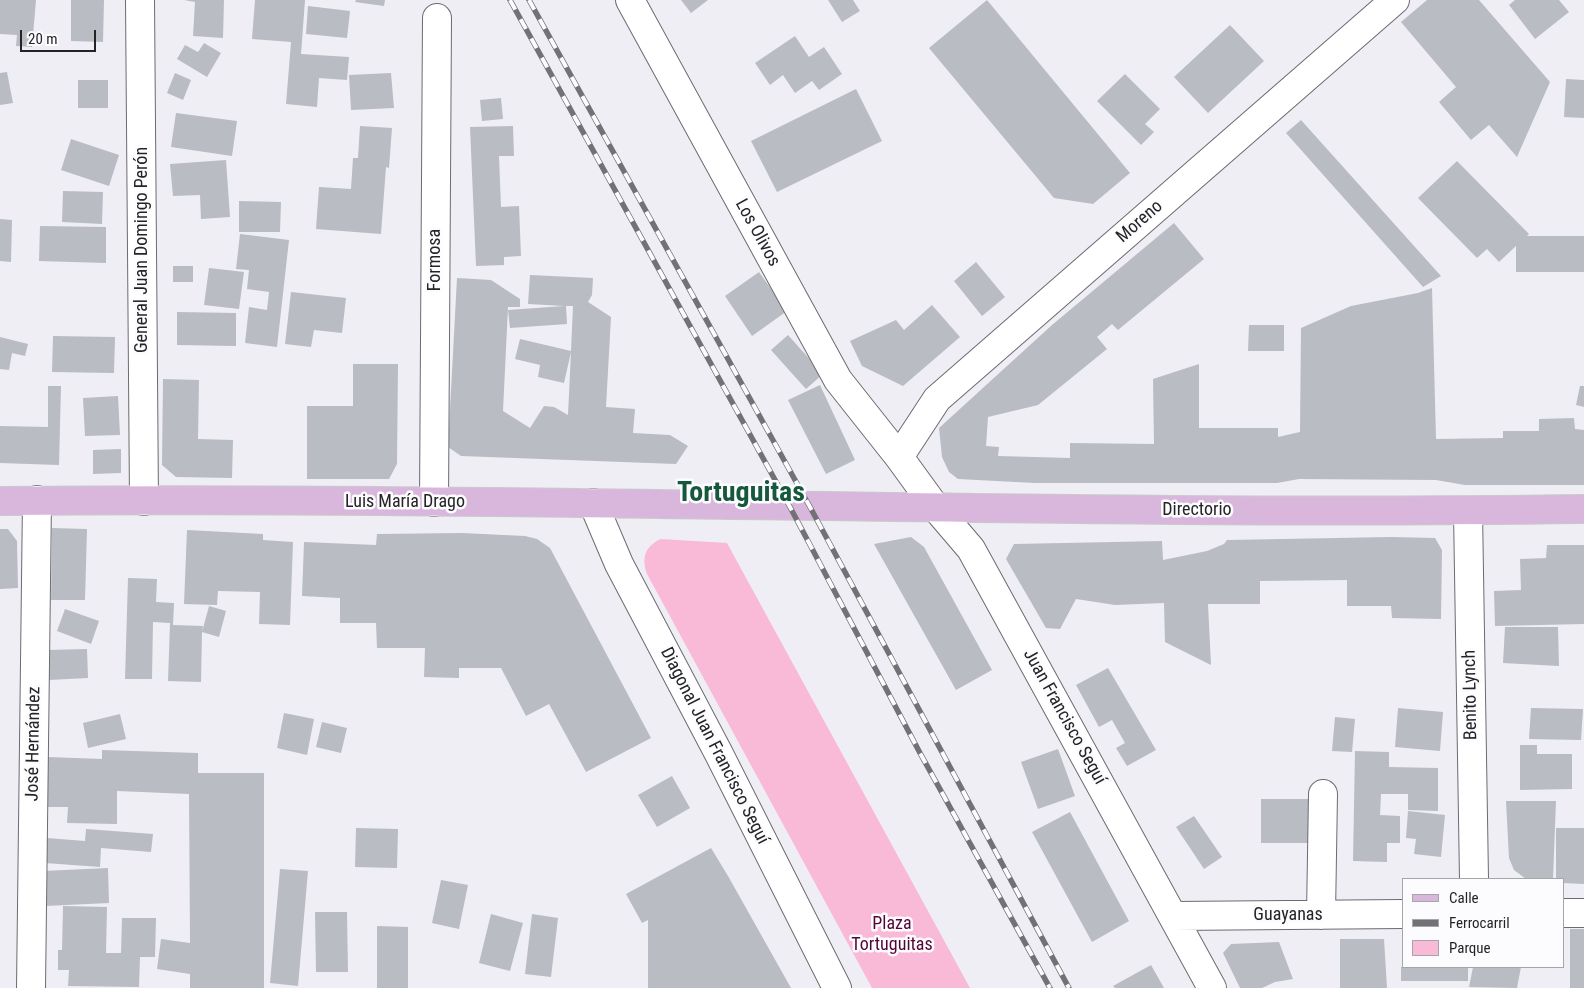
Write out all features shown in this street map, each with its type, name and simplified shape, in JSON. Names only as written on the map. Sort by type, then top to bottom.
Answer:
[{"type":"main road","name":"Luis María Drago","points":[[0,501],[434,502],[810,507]]},
{"type":"main road","name":"Directorio","points":[[810,507],[1468,511],[1584,509]]},
{"type":"street","name":"General Juan Domingo Perón","points":[[140,0],[144,500]]},
{"type":"street","name":"Los Olivos","points":[[630,0],[838,380],[899,457]]},
{"type":"street","name":"Moreno","points":[[899,457],[936,399],[1395,0]]},
{"type":"street","name":"Formosa","points":[[434,502],[437,18]]},
{"type":"street","name":"Juan Francisco Seguí","points":[[899,457],[936,508],[970,549],[1212,988]]},
{"type":"street","name":"José Hernández","points":[[31,988],[37,500]]},
{"type":"street","name":"Diagonal Juan Francisco Seguí","points":[[593,504],[619,564],[724,762],[838,988]]},
{"type":"street","name":"Benito Lynch","points":[[1468,511],[1474,878]]},
{"type":"street","points":[[1321,915],[1323,794]]},
{"type":"street","points":[[1564,913],[1584,914]]},
{"type":"street","name":"Guayanas","points":[[1174,916],[1402,914]]},
{"type":"green space","name":"Plaza Tortuguitas","points":[[661,539],[727,543],[970,988],[872,988],[647,574],[644,563],[646,553],[651,545]]},
{"type":"building","points":[[0,0],[36,0],[32,47],[16,46],[17,35],[0,34]]},
{"type":"building","points":[[71,0],[104,0],[103,42],[71,41]]},
{"type":"building","points":[[184,0],[224,0],[223,38],[193,36],[195,2]]},
{"type":"building","points":[[255,0],[305,0],[301,54],[349,57],[347,80],[319,78],[317,107],[286,104],[291,42],[252,39]]},
{"type":"building","points":[[356,0],[385,0],[384,6],[355,2]]},
{"type":"building","points":[[681,0],[708,0],[691,13]]},
{"type":"building","points":[[828,0],[853,0],[860,11],[842,22]]},
{"type":"building","points":[[987,0],[1130,173],[1093,204],[1054,198],[929,48]]},
{"type":"building","points":[[1427,0],[1479,0],[1550,82],[1517,157],[1489,125],[1471,140],[1439,102],[1456,87],[1401,22]]},
{"type":"building","points":[[1515,0],[1559,0],[1569,12],[1535,39],[1509,5]]},
{"type":"building","points":[[308,6],[350,11],[347,38],[306,34]]},
{"type":"building","points":[[1230,25],[1264,61],[1208,113],[1174,77]]},
{"type":"building","points":[[795,36],[809,57],[824,47],[842,74],[819,90],[812,81],[795,93],[783,75],[770,85],[755,63]]},
{"type":"building","points":[[204,43],[221,53],[207,77],[177,59],[185,45],[198,52]]},
{"type":"building","points":[[7,72],[13,103],[0,105],[0,73]]},
{"type":"building","points":[[175,73],[191,80],[183,100],[167,93]]},
{"type":"building","points":[[391,73],[394,108],[351,110],[349,75]]},
{"type":"building","points":[[1125,74],[1160,109],[1145,124],[1154,132],[1141,145],[1097,101]]},
{"type":"building","points":[[1566,79],[1584,80],[1584,118],[1564,117]]},
{"type":"building","points":[[78,80],[108,80],[108,108],[78,108]]},
{"type":"building","points":[[856,89],[882,141],[777,192],[751,141]]},
{"type":"building","points":[[501,98],[503,119],[482,121],[480,100]]},
{"type":"building","points":[[176,113],[237,121],[232,156],[171,147]]},
{"type":"building","points":[[1301,120],[1441,276],[1423,287],[1286,133]]},
{"type":"building","points":[[360,126],[392,128],[389,168],[386,167],[381,234],[316,229],[319,187],[351,189],[353,158],[358,158]]},
{"type":"building","points":[[513,126],[514,156],[499,156],[501,207],[519,206],[521,256],[504,257],[504,265],[476,266],[470,127]]},
{"type":"building","points":[[71,139],[119,155],[109,186],[61,170]]},
{"type":"building","points":[[226,160],[230,217],[201,219],[200,195],[173,196],[170,164]]},
{"type":"building","points":[[1457,161],[1529,234],[1527,236],[1584,236],[1584,272],[1516,272],[1516,246],[1499,262],[1487,249],[1477,258],[1418,198]]},
{"type":"building","points":[[63,191],[103,192],[102,224],[62,222]]},
{"type":"building","points":[[239,201],[281,202],[280,232],[239,232]]},
{"type":"building","points":[[0,219],[12,220],[11,262],[0,261]]},
{"type":"building","points":[[1174,223],[1204,259],[1118,330],[1112,324],[1097,337],[1107,349],[1038,405],[988,417],[986,446],[999,447],[998,456],[1070,458],[1070,443],[1154,444],[1153,379],[1199,364],[1199,428],[1278,428],[1278,437],[1300,432],[1301,328],[1351,306],[1418,293],[1432,288],[1436,439],[1503,438],[1503,431],[1539,431],[1539,419],[1574,418],[1575,429],[1584,430],[1584,485],[1465,485],[1436,480],[1299,479],[1277,483],[1035,483],[958,479],[949,472],[942,457],[939,428],[1052,325]]},
{"type":"building","points":[[40,226],[106,227],[106,263],[39,261]]},
{"type":"building","points":[[240,234],[289,240],[277,347],[245,343],[249,307],[267,310],[269,292],[247,289],[249,270],[236,269]]},
{"type":"building","points":[[976,262],[1005,297],[982,316],[954,281]]},
{"type":"building","points":[[173,266],[193,266],[193,282],[173,282]]},
{"type":"building","points":[[209,268],[244,272],[239,309],[204,305]]},
{"type":"building","points":[[759,272],[787,311],[752,336],[725,296]]},
{"type":"building","points":[[530,275],[593,278],[592,295],[588,302],[611,317],[606,407],[635,409],[633,433],[670,435],[688,446],[676,464],[461,456],[448,447],[457,278],[491,280],[520,299],[520,307],[508,307],[503,411],[530,428],[544,406],[554,407],[568,415],[571,352],[564,383],[538,377],[540,365],[515,359],[520,339],[571,351],[573,306],[566,306],[567,324],[510,328],[508,310],[564,306],[528,304]]},
{"type":"building","points":[[291,292],[346,298],[342,333],[314,330],[311,347],[285,344]]},
{"type":"building","points":[[932,305],[960,337],[903,386],[862,366],[850,341],[896,320],[904,330]]},
{"type":"building","points":[[177,312],[236,313],[236,346],[177,345]]},
{"type":"building","points":[[1249,325],[1284,325],[1284,351],[1248,351]]},
{"type":"building","points":[[788,335],[823,374],[806,389],[771,350]]},
{"type":"building","points":[[53,336],[115,337],[114,373],[52,372]]},
{"type":"building","points":[[0,337],[28,344],[25,356],[12,353],[9,370],[0,369]]},
{"type":"building","points":[[353,364],[398,364],[397,464],[389,479],[307,479],[307,406],[353,406]]},
{"type":"building","points":[[163,379],[199,380],[198,439],[233,440],[232,478],[176,477],[162,465]]},
{"type":"building","points":[[820,385],[855,460],[826,474],[788,400]]},
{"type":"building","points":[[48,386],[61,386],[59,465],[0,463],[0,426],[48,427]]},
{"type":"building","points":[[1580,386],[1584,386],[1584,407],[1576,405]]},
{"type":"building","points":[[118,396],[120,435],[85,436],[83,398]]},
{"type":"building","points":[[121,449],[121,473],[93,474],[93,450]]},
{"type":"building","points":[[52,528],[87,529],[85,600],[51,600]]},
{"type":"building","points":[[0,529],[8,529],[17,541],[18,588],[0,589]]},
{"type":"building","points":[[187,530],[263,534],[263,540],[293,542],[290,625],[259,624],[260,592],[218,591],[217,605],[184,604]]},
{"type":"building","points":[[462,533],[525,536],[537,539],[550,548],[651,738],[586,772],[549,704],[526,716],[501,668],[459,668],[459,678],[424,677],[425,648],[377,648],[376,623],[340,623],[340,598],[302,596],[304,542],[376,545],[377,534]]},
{"type":"building","points":[[911,537],[924,547],[992,670],[956,690],[874,544]]},
{"type":"building","points":[[1435,538],[1442,550],[1441,619],[1392,618],[1391,606],[1347,606],[1347,580],[1260,581],[1260,604],[1208,604],[1211,665],[1165,642],[1164,603],[1115,605],[1076,599],[1060,629],[1046,628],[1006,559],[1014,544],[1162,541],[1163,560],[1207,551],[1224,544],[1227,540]]},
{"type":"building","points":[[1547,545],[1584,545],[1584,624],[1495,626],[1494,591],[1521,590],[1520,559],[1546,558]]},
{"type":"building","points":[[128,578],[157,579],[156,602],[174,603],[173,625],[203,626],[201,682],[168,681],[170,623],[153,622],[152,679],[125,679]]},
{"type":"building","points":[[209,606],[226,611],[219,637],[202,632]]},
{"type":"building","points":[[65,609],[99,621],[91,644],[57,631]]},
{"type":"building","points":[[1505,627],[1558,627],[1559,666],[1503,663]]},
{"type":"building","points":[[87,649],[88,678],[49,680],[48,650]]},
{"type":"building","points":[[1108,668],[1156,750],[1127,766],[1116,748],[1125,743],[1112,720],[1099,727],[1076,685]]},
{"type":"building","points":[[1398,708],[1443,712],[1440,751],[1395,747]]},
{"type":"building","points":[[1531,708],[1583,709],[1581,740],[1529,739]]},
{"type":"building","points":[[284,713],[314,719],[307,755],[277,748]]},
{"type":"building","points":[[120,714],[126,739],[88,748],[83,723]]},
{"type":"building","points":[[1335,717],[1355,719],[1352,752],[1332,751]]},
{"type":"building","points":[[322,722],[347,728],[341,753],[316,747]]},
{"type":"building","points":[[1520,745],[1537,745],[1537,754],[1572,754],[1572,789],[1520,790]]},
{"type":"building","points":[[1058,749],[1075,796],[1038,809],[1021,762]]},
{"type":"building","points":[[102,750],[198,753],[198,773],[264,773],[264,988],[190,988],[190,974],[157,969],[161,939],[190,943],[189,794],[117,791],[117,824],[67,823],[68,807],[47,807],[48,757],[102,759]]},
{"type":"building","points":[[1355,751],[1389,752],[1389,767],[1438,768],[1438,811],[1408,810],[1408,794],[1381,794],[1380,815],[1400,816],[1400,843],[1387,843],[1387,862],[1353,861]]},
{"type":"building","points":[[672,776],[690,808],[657,827],[638,795]]},
{"type":"building","points":[[1261,799],[1310,799],[1310,843],[1261,843]]},
{"type":"building","points":[[1506,801],[1556,801],[1553,878],[1525,878],[1514,870],[1509,858]]},
{"type":"building","points":[[1408,811],[1445,815],[1441,857],[1414,854],[1416,839],[1406,838]]},
{"type":"building","points":[[1070,812],[1129,921],[1092,942],[1032,832]]},
{"type":"building","points":[[1194,816],[1222,857],[1204,869],[1176,827]]},
{"type":"building","points":[[356,828],[398,829],[397,868],[355,867]]},
{"type":"building","points":[[1556,828],[1584,828],[1584,884],[1564,883],[1564,878],[1556,878]]},
{"type":"building","points":[[86,829],[153,834],[151,852],[101,848],[100,867],[45,863],[47,838],[85,841]]},
{"type":"building","points":[[711,848],[791,988],[648,988],[648,920],[642,923],[626,894]]},
{"type":"building","points":[[108,868],[109,903],[45,906],[43,871]]},
{"type":"building","points":[[280,869],[308,871],[298,986],[270,983]]},
{"type":"building","points":[[441,880],[468,885],[459,929],[432,923]]},
{"type":"building","points":[[63,906],[107,907],[106,953],[121,953],[122,918],[156,918],[155,957],[140,957],[139,987],[68,986],[69,970],[58,970],[58,950],[62,950]]},
{"type":"building","points":[[315,912],[347,912],[348,972],[316,972]]},
{"type":"building","points":[[491,914],[523,923],[510,971],[479,963]]},
{"type":"building","points":[[532,914],[558,918],[551,977],[525,974]]},
{"type":"building","points":[[377,926],[408,927],[408,988],[377,988]]},
{"type":"building","points":[[1570,929],[1584,929],[1584,988],[1570,988]]},
{"type":"building","points":[[1340,939],[1384,939],[1387,988],[1340,988]]},
{"type":"building","points":[[1279,942],[1293,979],[1275,982],[1262,988],[1240,988],[1223,953],[1231,944]]},
{"type":"building","points":[[1151,965],[1164,988],[1115,988],[1113,986]]},
{"type":"building","points":[[1401,967],[1468,968],[1468,981],[1401,981]]},
{"type":"building","points":[[1473,968],[1521,968],[1517,988],[1469,987]]},
{"type":"railway","points":[[510,0],[790,507],[920,753],[1050,988]]},
{"type":"railway","points":[[529,0],[810,507],[1069,988]]},
{"type":"district","name":"Tortuguitas","points":[[741,494]]}]
